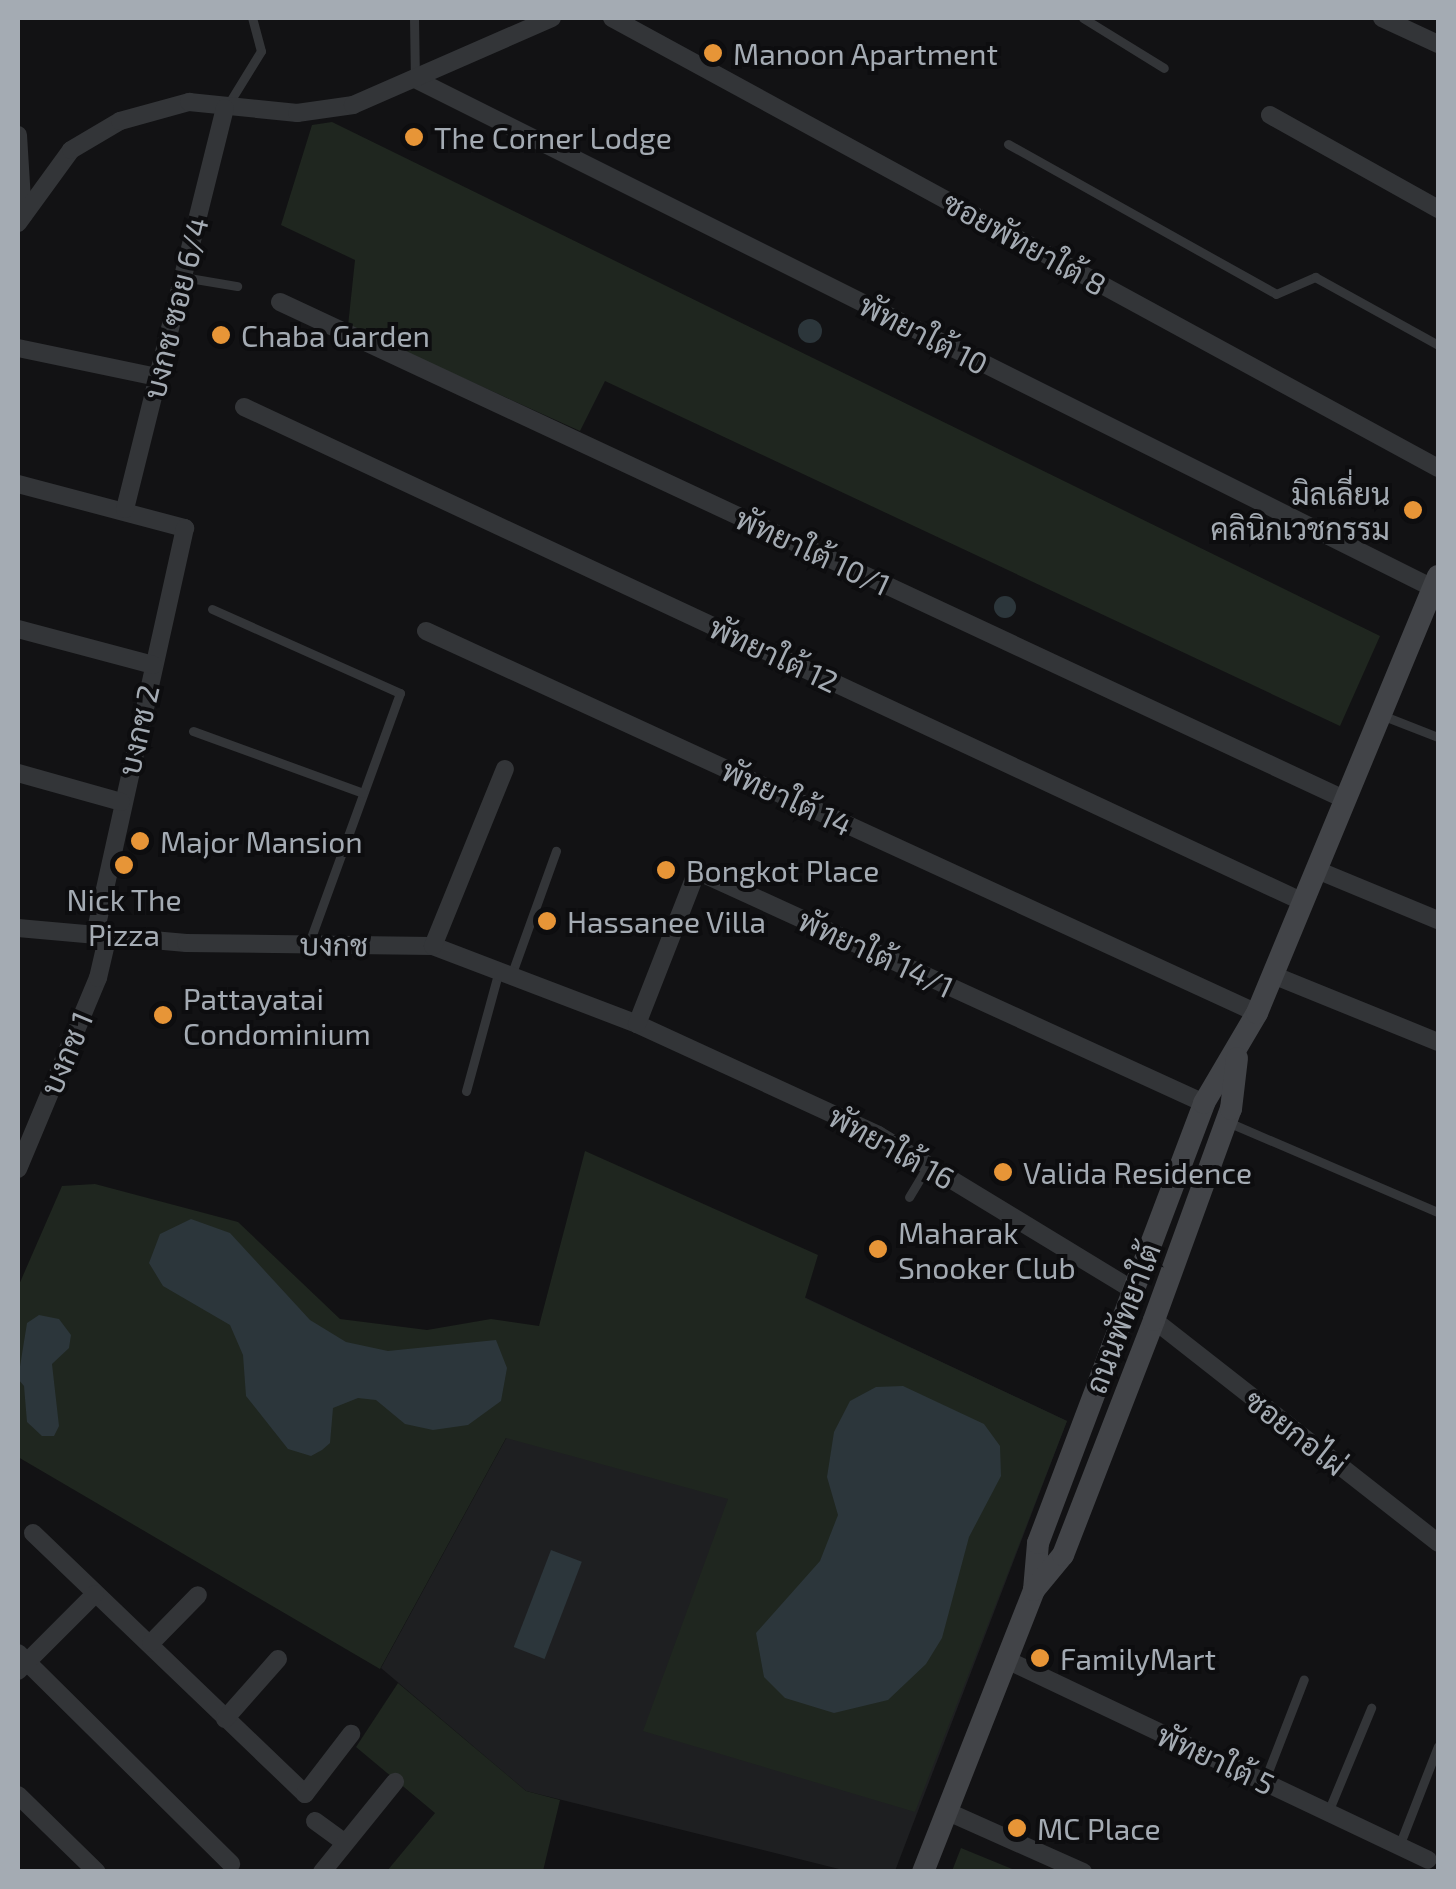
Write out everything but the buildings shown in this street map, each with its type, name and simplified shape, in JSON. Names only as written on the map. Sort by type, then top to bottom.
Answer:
[{"type":"main road","name":"ถนนพัทยาใต้","points":[[1034,1590],[1038,1543],[1136,1292],[1204,1103],[1238,1054],[1257,1013],[1436,582]]},
{"type":"main road","name":"ถนนพัทยาใต้","points":[[922,1872],[1034,1590],[1063,1555],[1154,1320],[1227,1122],[1238,1054]]},
{"type":"street","points":[[20,220],[90,134],[190,102],[225,108],[322,111],[415,80],[552,18]]},
{"type":"street","name":"ซอยพัทยาใต้ 8","points":[[612,18],[1438,468]]},
{"type":"street","points":[[1382,18],[1438,44]]},
{"type":"street","name":"พัทยาใต้ 10","points":[[415,80],[1436,582]]},
{"type":"street","name":"บงกช ซอย 6/4","points":[[125,509],[225,108]]},
{"type":"street","points":[[1270,115],[1438,209]]},
{"type":"street","points":[[18,135],[20,220]]},
{"type":"street","name":"พัทยาใต้ 10/1","points":[[280,302],[1346,800]]},
{"type":"street","points":[[18,348],[157,377]]},
{"type":"street","name":"พัทยาใต้ 12","points":[[244,406],[1304,902]]},
{"type":"street","points":[[18,484],[125,509]]},
{"type":"street","name":"บงกช 2","points":[[102,935],[121,802],[185,528],[125,509]]},
{"type":"street","points":[[18,629],[153,666]]},
{"type":"street","name":"พัทยาใต้ 14","points":[[426,631],[1257,1013]]},
{"type":"street","points":[[432,946],[505,769]]},
{"type":"street","points":[[18,772],[121,802]]},
{"type":"street","name":"พัทยาใต้ 14/1","points":[[637,1024],[697,870],[1204,1103]]},
{"type":"street","points":[[1317,870],[1438,920]]},
{"type":"street","name":"บงกช","points":[[18,928],[102,935],[432,946],[637,1024]]},
{"type":"street","name":"บงกช 1","points":[[18,1169],[98,978],[102,935]]},
{"type":"street","points":[[1273,976],[1438,1042]]},
{"type":"street","name":"พัทยาใต้ 16","points":[[637,1024],[795,1094],[928,1164],[1136,1292]]},
{"type":"street","name":"ซอยกอไผ่","points":[[1154,1320],[1438,1543]]},
{"type":"street","points":[[33,1533],[305,1794],[351,1734]]},
{"type":"street","points":[[95,1594],[21,1662],[231,1864]]},
{"type":"street","points":[[151,1643],[198,1594]]},
{"type":"street","points":[[225,1719],[278,1658]]},
{"type":"street","name":"พัทยาใต้ 5","points":[[1005,1659],[1428,1860]]},
{"type":"street","points":[[322,1872],[395,1782]]},
{"type":"street","points":[[18,1795],[98,1872]]},
{"type":"street","points":[[946,1811],[1083,1872]]},
{"type":"street","points":[[314,1821],[344,1844]]},
{"type":"lane","points":[[225,108],[244,88],[261,50],[252,18]]},
{"type":"lane","points":[[414,18],[415,80]]},
{"type":"lane","points":[[1083,18],[1164,68]]},
{"type":"lane","points":[[1008,144],[1276,294],[1314,277],[1438,344]]},
{"type":"lane","points":[[183,278],[236,286]]},
{"type":"lane","points":[[212,608],[400,693],[308,943]]},
{"type":"lane","points":[[1381,715],[1438,737]]},
{"type":"lane","points":[[193,731],[364,794]]},
{"type":"lane","points":[[466,1091],[506,971],[556,851]]},
{"type":"lane","points":[[1227,1122],[1438,1212]]},
{"type":"lane","points":[[909,1197],[928,1164]]},
{"type":"lane","points":[[1264,1782],[1304,1680]]},
{"type":"lane","points":[[1328,1812],[1371,1708]]},
{"type":"lane","points":[[1399,1846],[1438,1746]]},
{"type":"shaded area","points":[[332,122],[1380,636],[1340,726],[605,381],[580,431],[348,326],[355,260],[281,225],[312,125]]},
{"type":"shaded area","points":[[810,319],[822,331],[810,343],[798,331]]},
{"type":"shaded area","points":[[1005,596],[1013,599],[1013,615],[1005,618],[997,615],[994,607],[997,599]]},
{"type":"shaded area","points":[[585,1151],[818,1255],[805,1298],[1067,1421],[915,1812],[643,1731],[728,1499],[506,1438],[380,1669],[18,1457],[18,1287],[62,1186],[95,1184],[238,1222],[340,1319],[427,1330],[491,1319],[539,1326]]},
{"type":"shaded area","points":[[191,1219],[230,1233],[310,1320],[346,1342],[388,1351],[496,1340],[507,1368],[501,1401],[468,1425],[433,1430],[405,1424],[376,1400],[358,1398],[333,1408],[330,1443],[322,1450],[311,1456],[288,1449],[246,1396],[243,1355],[230,1325],[163,1286],[149,1263],[160,1234]]},
{"type":"shaded area","points":[[804,1297],[1067,1421],[895,1871],[847,1871],[526,1791],[381,1668],[508,1435]]},
{"type":"shaded area","points":[[39,1315],[59,1319],[71,1335],[69,1348],[52,1364],[59,1426],[54,1436],[42,1436],[27,1422],[24,1386],[18,1379],[27,1323]]},
{"type":"shaded area","points":[[903,1386],[984,1424],[1000,1446],[1001,1476],[969,1537],[942,1638],[926,1664],[888,1700],[834,1713],[785,1698],[764,1677],[756,1633],[820,1561],[838,1515],[827,1477],[834,1432],[850,1401],[876,1387]]},
{"type":"shaded area","points":[[551,1550],[582,1562],[545,1659],[514,1647]]},
{"type":"shaded area","points":[[398,1683],[526,1791],[560,1800],[543,1871],[387,1871],[435,1813],[356,1747]]},
{"type":"shaded area","points":[[961,1848],[1017,1871],[952,1871]]},
{"type":"place","name":"Manoon Apartment","points":[[713,53]]},
{"type":"place","name":"The Corner Lodge","points":[[414,137]]},
{"type":"place","name":"Chaba Garden","points":[[221,335]]},
{"type":"place","name":"มิลเลี่ยน คลินิกเวชกรรม","points":[[1413,510]]},
{"type":"place","name":"Major Mansion","points":[[140,841]]},
{"type":"place","name":"Nick The Pizza","points":[[124,865]]},
{"type":"place","name":"Bongkot Place","points":[[666,870]]},
{"type":"place","name":"Hassanee Villa","points":[[547,921]]},
{"type":"place","name":"Pattayatai Condominium","points":[[163,1015]]},
{"type":"place","name":"Valida Residence","points":[[1003,1172]]},
{"type":"place","name":"Maharak Snooker Club","points":[[878,1249]]},
{"type":"place","name":"FamilyMart","points":[[1040,1658]]},
{"type":"place","name":"MC Place","points":[[1017,1828]]}]
